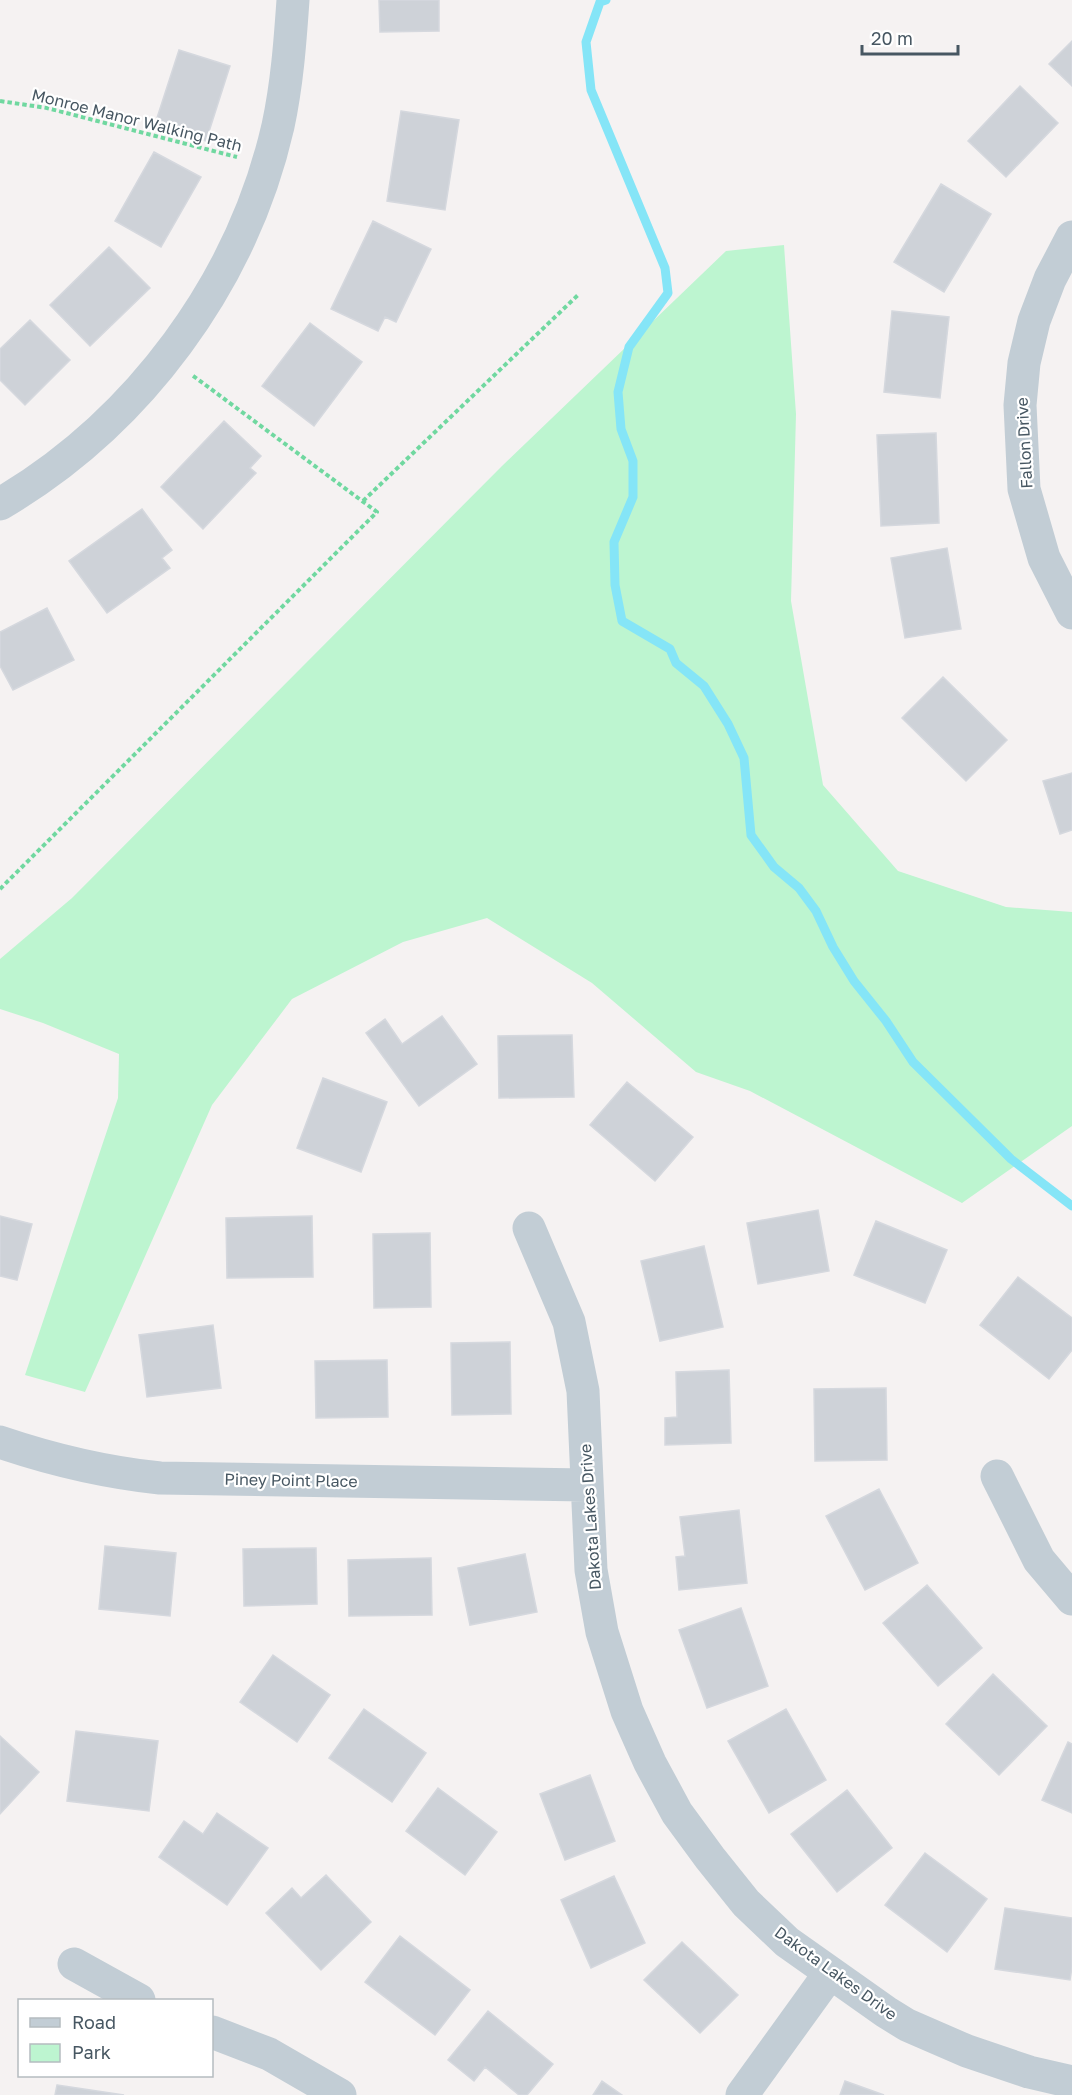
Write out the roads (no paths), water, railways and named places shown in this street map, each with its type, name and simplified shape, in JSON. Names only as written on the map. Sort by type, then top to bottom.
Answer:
[{"type":"street","points":[[0,504],[29,487],[77,451],[121,410],[167,357],[227,266],[261,183],[278,127],[289,69],[293,0]]},
{"type":"street","name":"Fallon Drive","points":[[1072,237],[1050,279],[1034,321],[1024,363],[1020,405],[1024,489],[1044,558],[1072,613]]},
{"type":"street","name":"Dakota Lakes Drive","points":[[529,1227],[569,1322],[583,1391],[591,1570],[603,1632],[627,1711],[650,1763],[677,1813],[746,1903],[787,1942],[830,1973],[907,2025],[967,2051],[1029,2072],[1072,2082]]},
{"type":"street","name":"Piney Point Place","points":[[0,1442],[62,1462],[160,1478],[586,1485]]},
{"type":"street","points":[[998,1476],[1039,1560],[1072,1599]]},
{"type":"street","points":[[74,1964],[135,1999]]},
{"type":"street","points":[[742,2095],[830,1973]]},
{"type":"street","points":[[213,2032],[269,2054],[340,2095]]},
{"type":"waterway","points":[[606,0],[600,2],[586,42],[591,90],[665,268],[668,293],[629,347],[618,392],[621,429],[633,461],[633,497],[614,542],[615,585],[622,621],[670,649],[676,663],[704,686],[728,724],[744,758],[751,835],[774,867],[799,888],[816,911],[833,947],[854,981],[886,1021],[913,1062],[1011,1159],[1072,1206]]}]
